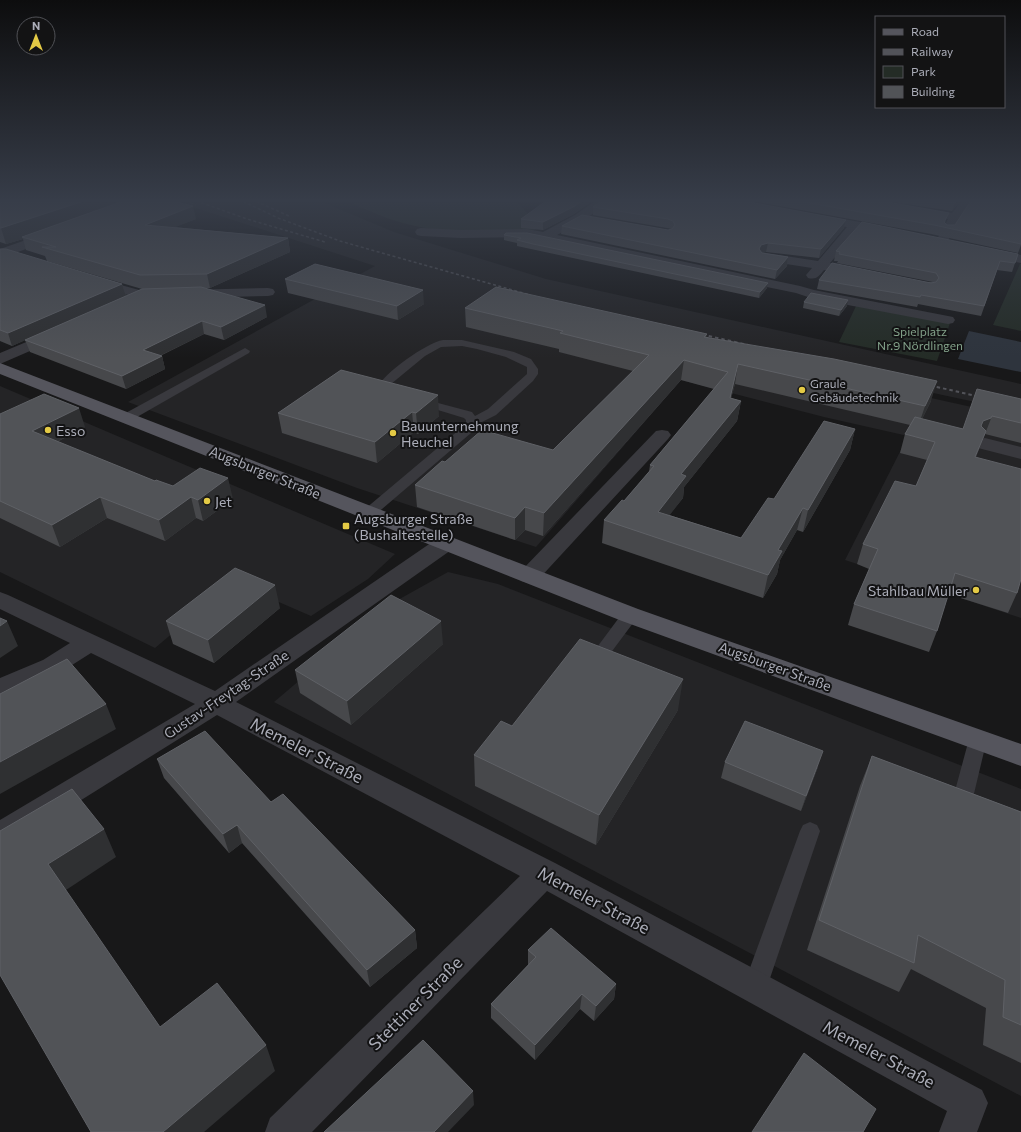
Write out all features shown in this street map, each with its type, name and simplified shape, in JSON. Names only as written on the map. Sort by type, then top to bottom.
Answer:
[{"type":"main road","name":"Augsburger Straße","points":[[0,368],[299,486],[370,512],[529,576],[1021,755]]},
{"type":"street","points":[[1,252],[23,259]]},
{"type":"street","points":[[620,252],[800,290],[811,294],[948,320]]},
{"type":"street","points":[[800,290],[833,252]]},
{"type":"street","points":[[983,252],[1021,259]]},
{"type":"street","points":[[766,257],[875,276]]},
{"type":"street","points":[[79,277],[144,295],[268,292]]},
{"type":"street","points":[[122,305],[144,295]]},
{"type":"street","points":[[0,359],[65,330]]},
{"type":"street","points":[[529,576],[662,435]]},
{"type":"street","points":[[985,444],[1021,453]]},
{"type":"street","name":"Gustav-Freytag-Straße","points":[[0,835],[216,703],[446,543]]},
{"type":"street","name":"Memeler Straße","points":[[0,600],[216,703],[544,873],[755,987],[963,1117]]},
{"type":"street","points":[[0,689],[52,666],[89,643]]},
{"type":"street","name":"Stettiner Straße","points":[[284,1132],[329,1090],[544,873]]},
{"type":"lane","points":[[370,512],[468,430],[472,422],[492,412],[529,379],[533,374],[533,370],[528,362],[515,356],[471,345],[452,343],[434,346],[392,377],[384,385],[383,388],[385,391],[463,414],[472,419],[472,422]]},
{"type":"lane","points":[[126,418],[245,351]]},
{"type":"lane","points":[[595,662],[630,614]]},
{"type":"lane","points":[[962,802],[978,739]]},
{"type":"lane","points":[[755,987],[810,831]]},
{"type":"shaded area","points":[[331,252],[458,252],[546,279],[1021,384],[1021,412],[836,372],[800,369],[1021,418],[1021,618],[845,560],[908,436],[824,417],[681,380],[536,547],[357,488],[128,402],[375,266]]},
{"type":"shaded area","points":[[969,331],[1021,342],[1021,372],[958,359]]},
{"type":"shaded area","points":[[0,386],[395,554],[368,579],[311,616],[233,582],[155,648],[0,572]]},
{"type":"shaded area","points":[[448,572],[498,584],[1021,789],[1021,1096],[274,702],[387,606]]},
{"type":"green space","points":[[1021,264],[1021,331],[993,325]]},
{"type":"green space","name":"Spielplatz Nr.9 Nördlingen","points":[[856,306],[950,323],[937,361],[839,342]]},
{"type":"building","points":[[0,252],[15,252],[122,284],[8,333],[0,330]]},
{"type":"building","points":[[59,252],[257,252],[207,274],[140,275]]},
{"type":"building","points":[[570,252],[618,252],[768,283],[760,292]]},
{"type":"building","points":[[688,252],[761,252],[788,257],[777,270]]},
{"type":"building","points":[[840,252],[1007,252],[1018,254],[1015,263],[1000,261],[984,306],[819,280],[832,263],[931,283],[936,282],[939,278],[936,273],[839,254]]},
{"type":"building","points":[[315,264],[423,290],[397,306],[285,279]]},
{"type":"building","points":[[201,287],[265,305],[221,327],[202,321],[143,350],[162,356],[122,376],[25,340],[142,289]]},
{"type":"building","points":[[496,287],[707,334],[704,337],[834,359],[937,381],[925,406],[738,364],[730,398],[741,401],[681,474],[686,476],[658,512],[741,538],[768,498],[774,499],[824,421],[855,429],[808,510],[803,508],[778,550],[782,551],[768,575],[604,520],[622,500],[624,501],[654,466],[650,465],[728,372],[684,360],[544,513],[525,507],[515,518],[415,485],[442,461],[445,462],[482,430],[553,450],[649,355],[560,333],[563,331],[465,308]]},
{"type":"building","points":[[811,293],[848,300],[841,310],[804,302]]},
{"type":"building","points":[[341,370],[438,395],[416,413],[412,412],[375,442],[278,413]]},
{"type":"building","points":[[977,389],[1021,399],[1021,423],[992,416],[991,418],[983,421],[981,426],[986,431],[975,457],[1021,469],[1021,579],[1017,593],[955,573],[937,631],[854,604],[878,549],[863,544],[895,481],[916,486],[935,442],[905,434],[915,417],[963,429]]},
{"type":"building","points":[[44,394],[79,408],[32,431],[155,481],[156,480],[173,486],[200,468],[228,478],[198,500],[191,497],[159,520],[100,497],[52,525],[0,501],[0,414]]},
{"type":"building","points":[[235,568],[275,585],[208,640],[166,621]]},
{"type":"building","points":[[391,595],[441,621],[347,701],[295,670]]},
{"type":"building","points":[[0,618],[7,621],[0,626]]},
{"type":"building","points":[[580,639],[683,679],[599,815],[474,755],[501,721],[512,726]]},
{"type":"building","points":[[67,659],[106,704],[0,762],[0,694]]},
{"type":"building","points":[[745,721],[823,751],[806,796],[725,762]]},
{"type":"building","points":[[205,731],[271,802],[283,794],[415,930],[367,970],[237,825],[223,834],[157,759]]},
{"type":"building","points":[[872,756],[1021,812],[1021,1025],[1003,1017],[1005,980],[918,935],[914,963],[819,920]]},
{"type":"building","points":[[72,789],[104,829],[48,864],[160,1027],[217,983],[266,1045],[163,1132],[91,1132],[0,975],[0,831]]},
{"type":"building","points":[[551,928],[616,984],[596,1006],[582,994],[535,1045],[491,1004],[536,957],[528,950]]},
{"type":"building","points":[[423,1040],[473,1091],[434,1132],[324,1132]]},
{"type":"building","points":[[804,1053],[876,1109],[863,1132],[752,1132]]},
{"type":"railway","points":[[378,252],[530,295]]},
{"type":"railway","points":[[696,333],[748,345]]},
{"type":"railway","points":[[924,384],[985,398]]},
{"type":"place","name":"Graule Gebäudetechnik","points":[[802,390]]},
{"type":"place","name":"Esso","points":[[48,430]]},
{"type":"place","name":"Bauunternehmung Heuchel","points":[[393,433]]},
{"type":"place","name":"Jet","points":[[207,501]]},
{"type":"place","name":"Augsburger Straße (Bushaltestelle)","points":[[346,526]]},
{"type":"place","name":"Stahlbau Müller","points":[[976,590]]}]
